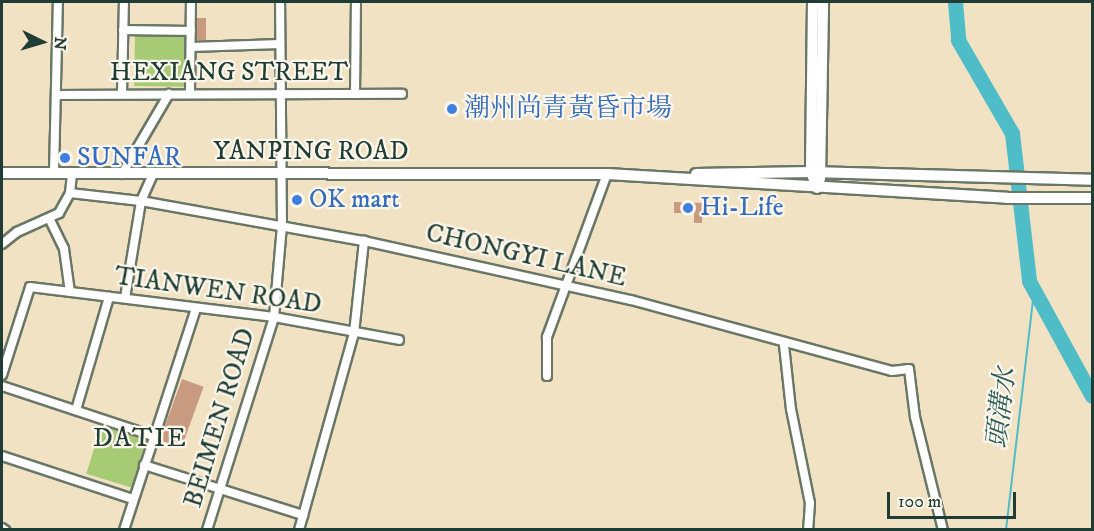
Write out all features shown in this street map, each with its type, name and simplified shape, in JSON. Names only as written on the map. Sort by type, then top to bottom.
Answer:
[{"type":"street","points":[[54,173],[58,2]]},
{"type":"street","points":[[122,94],[124,2]]},
{"type":"street","points":[[189,93],[191,2]]},
{"type":"street","name":"BEIMEN ROAD","points":[[207,530],[274,317],[282,225],[280,2]]},
{"type":"street","points":[[355,94],[356,2]]},
{"type":"street","points":[[813,2],[821,173]]},
{"type":"street","points":[[817,188],[821,173],[823,2]]},
{"type":"street","points":[[123,30],[191,31]]},
{"type":"street","points":[[191,47],[280,44]]},
{"type":"street","points":[[122,174],[169,94]]},
{"type":"street","name":"HEXIANG STREET","points":[[56,95],[402,94]]},
{"type":"street","name":"YANPING ROAD","points":[[2,173],[280,176],[607,174],[1007,198],[1092,198]]},
{"type":"street","name":"YANPING ROAD","points":[[621,175],[821,173],[1092,180]]},
{"type":"street","points":[[2,244],[16,232],[50,220],[70,193],[72,174]]},
{"type":"street","points":[[125,298],[141,201],[153,174]]},
{"type":"street","points":[[547,376],[548,337],[569,285],[607,174]]},
{"type":"street","name":"CHONGYI LANE","points":[[70,193],[141,201],[364,241],[569,285],[705,319],[784,345],[863,362],[892,371],[909,369],[915,417],[943,530]]},
{"type":"street","points":[[50,220],[64,249],[70,292]]},
{"type":"street","points":[[299,530],[354,333],[364,241]]},
{"type":"street","name":"TIANWEN ROAD","points":[[2,375],[30,287],[274,317],[399,340]]},
{"type":"street","points":[[76,410],[109,297]]},
{"type":"street","points":[[124,530],[196,308]]},
{"type":"street","points":[[784,345],[791,410],[810,503],[808,530]]},
{"type":"street","points":[[2,386],[153,435]]},
{"type":"street","points":[[2,456],[133,499]]},
{"type":"street","points":[[144,465],[303,515]]},
{"type":"green space","points":[[135,35],[185,36],[184,87],[134,86]]},
{"type":"green space","points":[[101,426],[146,440],[131,488],[86,474]]},
{"type":"building","points":[[197,18],[206,18],[206,40],[197,40]]},
{"type":"building","name":"Hi-Life","points":[[674,202],[703,203],[702,223],[694,223],[694,213],[674,213]]},
{"type":"building","points":[[182,379],[204,387],[181,448],[160,440]]},
{"type":"waterway","points":[[955,2],[958,40],[1012,133],[1029,281],[1092,396]]},
{"type":"waterway","name":"頭溝水","points":[[1006,530],[1034,290]]},
{"type":"place","name":"潮州尚青黃昏市場","points":[[452,109]]},
{"type":"place","name":"SUNFAR","points":[[65,158]]},
{"type":"place","name":"OK mart","points":[[297,200]]},
{"type":"place","name":"Hi-Life","points":[[688,208]]},
{"type":"district","name":"DATIE","points":[[140,439]]}]
